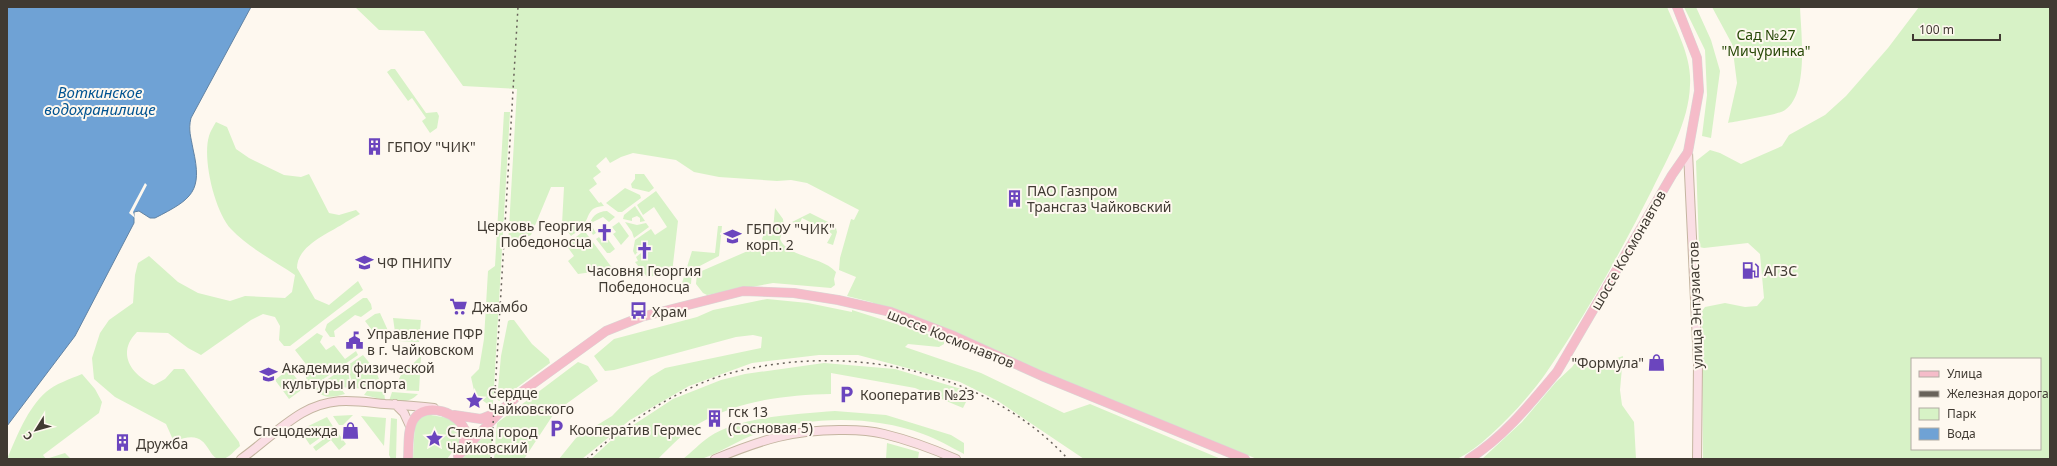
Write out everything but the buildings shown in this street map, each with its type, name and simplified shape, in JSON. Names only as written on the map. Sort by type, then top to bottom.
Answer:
[{"type":"main road","name":"шоссе Космонавтов","points":[[1469,459],[1498,437],[1534,400],[1557,372],[1669,180],[1688,152],[1699,91],[1697,58],[1677,7]]},
{"type":"main road","name":"шоссе Космонавтов","points":[[456,457],[504,408],[523,391],[606,331],[641,317],[743,291],[794,293],[838,300],[891,312],[954,336],[1042,376],[1245,459]]},
{"type":"main road","name":"шоссе Космонавтов","points":[[410,426],[414,418],[422,412],[442,412],[481,419],[504,408]]},
{"type":"main road","points":[[452,414],[461,423],[466,433],[464,445],[456,457]]},
{"type":"main road","points":[[408,459],[410,426]]},
{"type":"street","name":"улица Энтузиастов","points":[[1688,152],[1698,357],[1697,459]]},
{"type":"street","points":[[241,459],[303,412],[320,405],[339,400],[418,406],[435,408],[442,412]]},
{"type":"street","points":[[394,404],[404,413],[410,426]]},
{"type":"street","points":[[715,459],[757,442],[793,433],[818,430],[856,430],[883,433],[925,446],[956,459]]},
{"type":"green space","points":[[355,7],[1667,7],[1679,35],[1689,65],[1690,85],[1686,112],[1677,139],[1640,214],[1602,283],[1575,329],[1546,373],[1528,396],[1493,433],[1468,453],[1457,459],[1257,459],[871,302],[847,296],[856,277],[839,270],[840,258],[851,219],[854,220],[859,210],[807,183],[791,180],[777,181],[719,177],[694,172],[676,160],[633,153],[610,163],[606,157],[596,166],[601,172],[593,178],[597,184],[589,190],[599,203],[601,202],[604,206],[595,208],[590,212],[580,230],[571,236],[562,224],[564,187],[551,187],[531,235],[508,245],[517,89],[463,86],[424,31],[379,30]]},
{"type":"green space","points":[[1684,7],[1696,7],[1711,40],[1720,71],[1711,138],[1702,136],[1707,95],[1705,50]]},
{"type":"green space","name":"Сад №27 \"Мичуринка\"","points":[[1712,7],[1800,7],[1802,47],[1801,77],[1798,91],[1793,102],[1785,110],[1767,116],[1728,123],[1737,83],[1732,44]]},
{"type":"green space","points":[[1919,7],[2050,7],[2050,459],[1703,459],[1702,311],[1705,307],[1725,303],[1745,307],[1757,306],[1764,298],[1760,254],[1748,243],[1704,248],[1699,247],[1696,161],[1710,150],[1720,153],[1741,164],[1782,146],[1789,135],[1825,115],[1846,96],[1888,48]]},
{"type":"green space","points":[[391,69],[395,69],[426,113],[437,112],[439,116],[437,128],[430,133],[422,121],[426,118],[412,98],[408,101],[387,72]]},
{"type":"green space","points":[[504,112],[510,112],[493,404],[489,405],[475,395],[471,377],[479,369],[484,339],[488,271],[495,266]]},
{"type":"green space","points":[[216,122],[227,127],[236,149],[249,158],[284,175],[301,177],[309,174],[329,213],[339,215],[356,210],[360,214],[323,235],[308,246],[298,260],[297,268],[315,299],[329,305],[358,281],[363,290],[290,346],[284,346],[279,340],[280,326],[275,317],[263,314],[251,320],[201,355],[188,348],[168,333],[137,332],[131,340],[127,355],[129,363],[133,369],[146,381],[154,385],[165,379],[174,369],[184,369],[239,442],[240,446],[230,456],[223,459],[217,459],[213,456],[206,445],[195,438],[186,438],[174,442],[166,424],[115,397],[94,379],[92,358],[100,333],[109,320],[133,303],[135,275],[138,263],[149,256],[178,282],[198,293],[230,301],[245,296],[285,298],[292,292],[295,275],[253,248],[238,236],[225,221],[220,211],[211,185],[207,158],[209,136]]},
{"type":"green space","points":[[635,174],[644,174],[654,188],[649,192],[632,188],[631,184],[635,179]]},
{"type":"green space","points":[[625,188],[640,195],[641,198],[622,212],[618,212],[606,203]]},
{"type":"green space","points":[[656,191],[678,221],[672,273],[647,277],[635,262],[638,261],[636,257],[641,253],[646,253],[647,248],[642,247],[635,255],[633,251],[635,240],[651,229],[655,235],[667,227],[654,207],[643,215],[637,205]]},
{"type":"green space","points":[[635,206],[645,221],[640,222],[640,218],[637,216],[632,218],[632,221],[623,219],[624,215]]},
{"type":"green space","points":[[775,208],[783,219],[784,227],[780,239],[784,245],[798,254],[830,267],[836,272],[834,279],[835,285],[831,288],[773,283],[707,295],[703,293],[696,284],[697,273],[757,247],[762,254],[770,251],[771,242],[764,242],[762,239],[765,231],[773,230]]},
{"type":"green space","points":[[607,211],[615,217],[609,222],[603,217],[593,222],[593,228],[596,233],[593,235],[590,226],[592,218],[598,213]]},
{"type":"green space","points":[[810,213],[830,223],[828,231],[802,218],[799,225],[792,222]]},
{"type":"green space","points":[[619,222],[629,236],[621,245],[613,234],[616,232],[612,227]]},
{"type":"green space","points":[[625,222],[637,225],[646,223],[649,227],[634,238]]},
{"type":"green space","points":[[718,226],[722,226],[719,256],[692,270],[691,284],[682,283],[692,251],[715,253]]},
{"type":"green space","points":[[833,227],[836,228],[837,232],[833,245],[827,243],[832,234],[829,232]]},
{"type":"green space","points":[[581,233],[586,233],[613,269],[578,274],[568,261],[574,256],[566,245]]},
{"type":"green space","points":[[599,237],[603,242],[607,238],[615,249],[610,253],[607,253],[596,239]]},
{"type":"green space","points":[[363,298],[367,298],[372,309],[361,317],[355,315],[334,331],[335,337],[330,337],[325,330],[327,324]]},
{"type":"green space","points":[[767,299],[808,303],[852,312],[852,310],[944,339],[944,344],[939,347],[908,344],[905,347],[981,373],[1064,413],[1090,404],[1221,459],[1084,459],[998,401],[960,382],[858,355],[819,355],[752,363],[689,386],[630,420],[582,459],[559,459],[576,438],[612,416],[650,377],[665,368],[761,348],[762,337],[753,335],[736,337],[614,370],[605,371],[594,356],[614,339],[697,317],[713,310]]},
{"type":"green space","points":[[380,313],[390,335],[388,339],[377,337],[365,321],[375,314]]},
{"type":"green space","points":[[393,318],[421,320],[419,342],[398,341],[396,339]]},
{"type":"green space","points":[[514,320],[532,344],[549,359],[550,363],[499,401],[497,399],[501,356],[508,321]]},
{"type":"green space","points":[[317,333],[323,336],[320,342],[326,350],[334,345],[345,359],[356,351],[358,355],[312,387],[306,378],[309,368],[295,350]]},
{"type":"green space","points":[[363,355],[376,371],[383,390],[353,388],[348,365]]},
{"type":"green space","points":[[421,356],[419,391],[393,390],[401,375]]},
{"type":"green space","points":[[1623,356],[1620,390],[1622,405],[1634,422],[1636,459],[1482,459],[1522,422],[1578,359],[1603,363]]},
{"type":"green space","points":[[578,362],[588,366],[598,381],[555,412],[524,459],[494,459],[497,423]]},
{"type":"green space","points":[[824,363],[895,369],[971,392],[963,408],[915,388],[831,373],[831,394],[764,400],[715,415],[694,426],[658,459],[591,459],[615,437],[673,399],[721,380],[745,374]]},
{"type":"green space","points":[[347,366],[351,388],[319,385]]},
{"type":"green space","points":[[289,369],[304,388],[289,399],[275,380]]},
{"type":"green space","points":[[82,374],[95,389],[102,402],[99,413],[43,455],[46,459],[7,459],[23,423],[39,399],[54,387]]},
{"type":"green space","points":[[318,387],[341,389],[345,394],[333,397],[325,396],[315,389]]},
{"type":"green space","points":[[367,391],[384,392],[385,400],[364,395]]},
{"type":"green space","points":[[392,392],[418,394],[412,399],[401,402],[389,401]]},
{"type":"green space","points":[[835,411],[886,415],[951,435],[964,443],[964,454],[928,436],[903,428],[882,423],[840,420],[819,421],[777,428],[756,434],[704,458],[683,459],[709,437],[737,424],[770,417]]},
{"type":"green space","points":[[425,414],[448,418],[456,423],[460,432],[460,442],[447,459],[413,459],[415,421]]},
{"type":"green space","points":[[353,415],[343,425],[339,425],[333,416]]},
{"type":"green space","points":[[361,416],[386,418],[384,446]]},
{"type":"green space","points":[[327,417],[334,428],[310,445],[300,430]]},
{"type":"green space","points":[[391,418],[397,419],[396,459],[391,459],[389,455]]},
{"type":"green space","points":[[336,430],[346,444],[339,450],[331,440],[316,451],[313,447]]},
{"type":"green space","points":[[493,431],[490,459],[462,459],[475,444]]},
{"type":"green space","points":[[887,443],[919,452],[918,459],[886,459]]},
{"type":"green space","points":[[65,453],[71,459],[46,459]]},
{"type":"water","name":"Воткинское водохранилище","points":[[7,7],[251,7],[191,118],[190,134],[196,164],[195,185],[192,192],[178,205],[155,218],[150,218],[139,211],[134,212],[134,223],[75,336],[7,426]]},
{"type":"pier","points":[[145,183],[147,185],[133,212],[135,218],[129,213]]},
{"type":"railway","points":[[491,459],[518,7]]},
{"type":"railway","points":[[587,459],[618,433],[654,408],[673,397],[712,379],[731,373],[775,364],[821,361],[867,363],[912,371],[955,384],[997,403],[1034,428],[1068,459]]},
{"type":"place","name":"ГБПОУ \"ЧИК\"","points":[[374,146]]},
{"type":"place","name":"ПАО Газпром Трансгаз Чайковский","points":[[1014,198]]},
{"type":"place","name":"Церковь Георгия Победоносца","points":[[605,233]]},
{"type":"place","name":"ГБПОУ \"ЧИК\" корп. 2","points":[[733,236]]},
{"type":"place","name":"Часовня Георгия Победоносца","points":[[644,250]]},
{"type":"place","name":"ЧФ ПНИПУ","points":[[364,262]]},
{"type":"place","name":"АГЗС","points":[[1751,270]]},
{"type":"place","name":"Джамбо","points":[[459,306]]},
{"type":"place","name":"Храм","points":[[639,311]]},
{"type":"place","name":"Управление ПФР в г. Чайковском","points":[[354,341]]},
{"type":"place","name":"\"Формула\"","points":[[1657,362]]},
{"type":"place","name":"Академия физической культуры и спорта","points":[[269,375]]},
{"type":"place","name":"Кооператив №23","points":[[847,394]]},
{"type":"place","name":"Сердце Чайковского","points":[[475,400]]},
{"type":"place","name":"гск 13 (Сосновая 5)","points":[[715,419]]},
{"type":"place","name":"Кооператив Гермес","points":[[556,429]]},
{"type":"place","name":"Спецодежда","points":[[351,430]]},
{"type":"place","name":"Стелла город Чайковский","points":[[434,439]]},
{"type":"place","name":"Дружба","points":[[123,443]]}]
